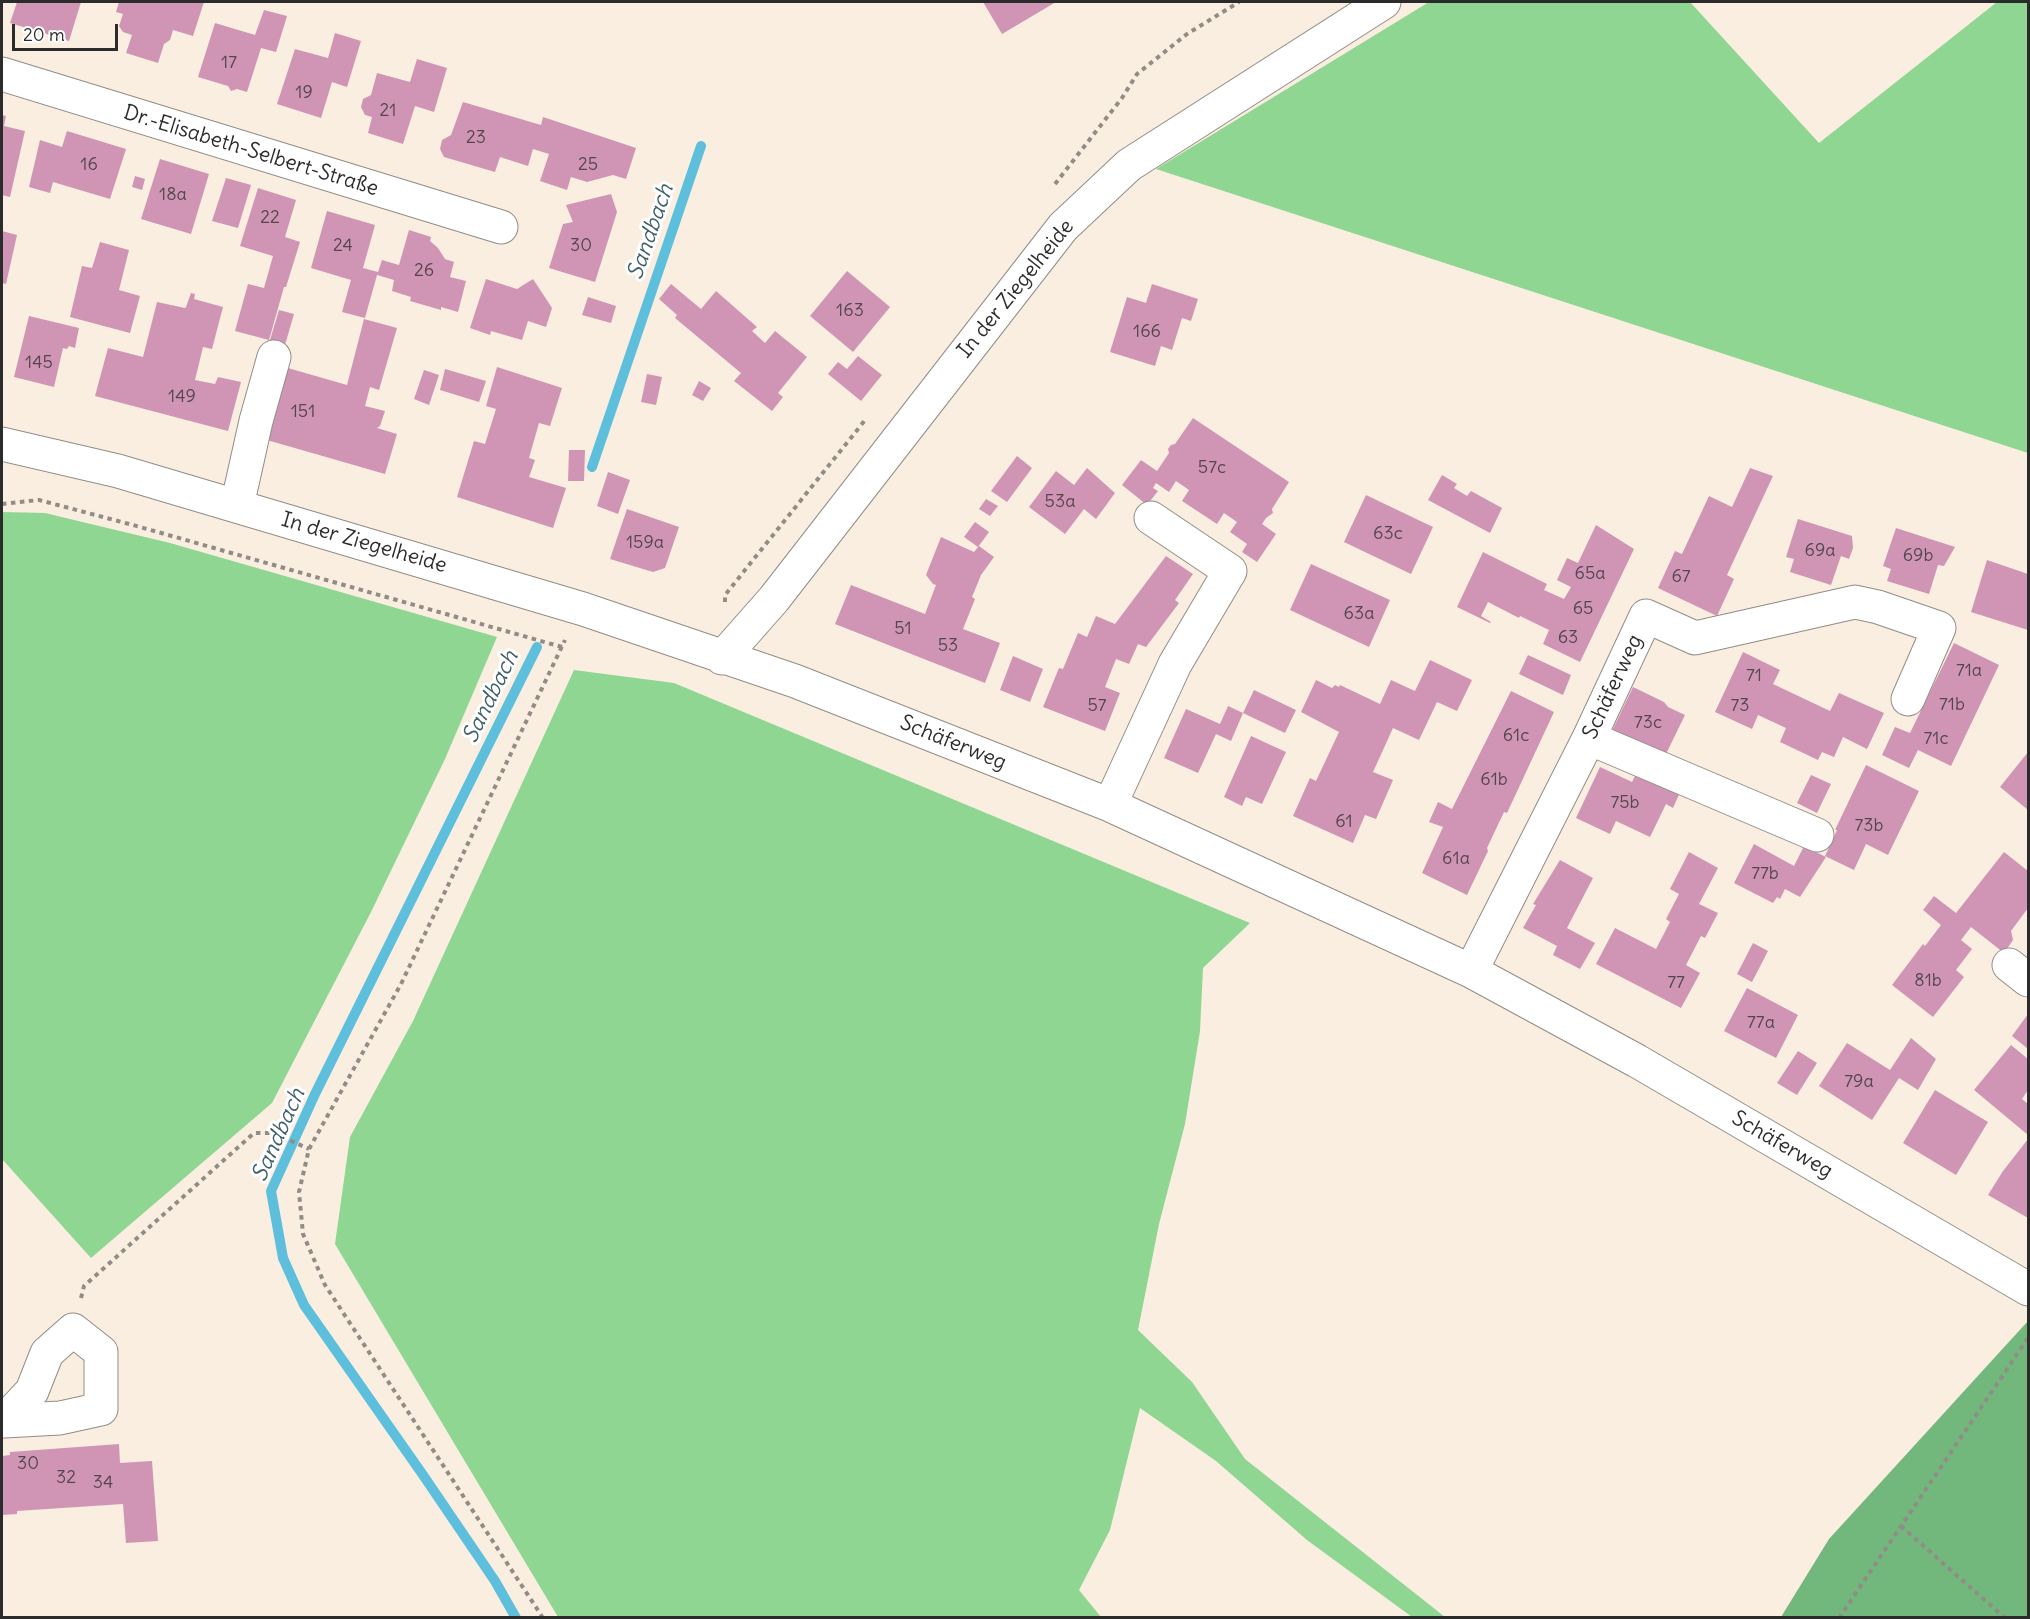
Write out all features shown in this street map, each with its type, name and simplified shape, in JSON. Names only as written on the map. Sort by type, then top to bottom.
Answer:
[{"type":"street","name":"In der Ziegelheide","points":[[722,658],[782,590],[1063,227],[1129,165],[1384,2]]},
{"type":"street","name":"Dr.-Elisabeth-Selbert-Straße","points":[[2,74],[501,227]]},
{"type":"street","points":[[237,506],[256,421],[274,357]]},
{"type":"street","name":"In der Ziegelheide","points":[[2,444],[118,471],[583,609],[795,681]]},
{"type":"street","points":[[1110,805],[1175,664],[1230,571],[1151,518]]},
{"type":"street","name":"Schäferweg","points":[[1471,971],[1589,738],[1646,616],[1695,638],[1855,602],[1878,608],[1939,628],[1908,699]]},
{"type":"street","name":"Schäferweg","points":[[795,681],[1110,805],[1471,971],[1637,1060],[2028,1289]]},
{"type":"street","points":[[1589,738],[1817,836]]},
{"type":"street","points":[[73,1330],[101,1352],[101,1409],[60,1418],[3,1421],[32,1392],[48,1353],[73,1330]]},
{"type":"path","points":[[2,504],[39,500],[562,647],[401,984],[309,1149],[299,1192],[303,1234],[325,1285],[543,1617]]},
{"type":"path","points":[[73,1330],[84,1286],[254,1132],[273,1133],[309,1149]]},
{"type":"path","points":[[1839,1617],[2028,1338]]},
{"type":"path","points":[[1901,1526],[2005,1617]]},
{"type":"green space","points":[[1429,2],[1690,2],[1819,143],[1997,2],[2028,2],[2028,453],[1156,169]]},
{"type":"green space","points":[[2,512],[45,513],[170,543],[497,637],[445,759],[371,912],[272,1103],[91,1258],[2,1159]]},
{"type":"green space","points":[[574,670],[674,683],[1250,923],[1203,968],[1200,1031],[1185,1124],[1159,1224],[1138,1330],[1192,1382],[1245,1459],[1445,1617],[1412,1617],[1307,1540],[1216,1461],[1140,1408],[1110,1530],[1079,1590],[1101,1617],[558,1617],[335,1244],[350,1137],[413,1021]]},
{"type":"green space","points":[[2028,1321],[2028,1617],[1781,1617],[1829,1539]]},
{"type":"building","points":[[17,2],[81,2],[69,41],[10,23]]},
{"type":"building","points":[[119,2],[204,2],[193,36],[173,30],[170,40],[164,44],[158,63],[126,53],[132,35],[123,32],[119,26],[123,14],[116,12]]},
{"type":"building","points":[[983,2],[1056,2],[1002,34]]},
{"type":"building","points":[[264,10],[287,16],[276,52],[261,48],[247,92],[237,89],[231,91],[228,86],[198,77],[215,23],[255,35]]},
{"type":"building","points":[[335,33],[361,41],[347,87],[332,82],[321,118],[277,104],[295,49],[328,58]]},
{"type":"building","points":[[417,59],[447,68],[434,112],[415,106],[403,144],[368,133],[372,117],[365,115],[361,107],[363,99],[371,95],[377,73],[410,82]]},
{"type":"building","points":[[463,102],[541,125],[543,117],[636,148],[626,179],[613,175],[587,182],[571,177],[567,190],[540,181],[549,154],[533,149],[528,166],[500,157],[495,172],[444,157],[440,149],[442,140],[451,135]]},
{"type":"building","points":[[2,115],[6,116],[4,126],[25,131],[10,197],[2,195]]},
{"type":"building","points":[[67,131],[126,149],[110,199],[53,182],[50,193],[29,187],[40,140],[62,147]]},
{"type":"building","points":[[160,159],[209,174],[191,234],[141,219]]},
{"type":"building","points":[[135,176],[145,179],[142,190],[132,187]]},
{"type":"building","points":[[226,178],[251,185],[238,228],[212,221]]},
{"type":"building","points":[[258,188],[296,200],[285,237],[300,242],[269,340],[235,331],[248,284],[264,288],[273,256],[240,246]]},
{"type":"building","points":[[611,194],[617,212],[595,282],[549,268],[563,224],[573,222],[566,205]]},
{"type":"building","points":[[327,211],[375,225],[363,268],[378,272],[382,260],[399,265],[409,230],[431,237],[430,241],[445,259],[454,262],[450,277],[466,281],[458,312],[441,307],[441,310],[410,301],[411,297],[392,291],[394,280],[377,275],[365,318],[342,312],[351,280],[311,268]]},
{"type":"building","points":[[2,231],[17,235],[6,284],[2,283]]},
{"type":"building","points":[[100,242],[129,250],[119,290],[140,296],[130,333],[70,317],[82,266],[92,268]]},
{"type":"building","points":[[847,271],[890,307],[853,352],[810,316]]},
{"type":"building","points":[[486,279],[517,289],[533,279],[552,308],[546,327],[528,321],[522,340],[491,331],[490,335],[470,328]]},
{"type":"building","points":[[671,284],[701,309],[716,291],[757,327],[752,331],[765,343],[775,331],[807,357],[778,393],[783,397],[772,411],[734,381],[741,373],[675,318],[677,315],[659,299]]},
{"type":"building","points":[[1152,284],[1198,299],[1191,321],[1182,318],[1172,350],[1161,346],[1155,366],[1110,352],[1127,297],[1146,303]]},
{"type":"building","points":[[191,293],[195,294],[194,299],[223,307],[212,349],[203,347],[195,380],[215,384],[218,377],[241,382],[228,431],[95,396],[108,348],[143,357],[157,302],[185,308]]},
{"type":"building","points":[[588,297],[616,306],[611,323],[582,315]]},
{"type":"building","points":[[279,310],[294,314],[285,345],[270,340]]},
{"type":"building","points":[[29,316],[79,328],[75,348],[69,346],[67,349],[63,348],[54,387],[14,377]]},
{"type":"building","points":[[364,319],[397,328],[379,390],[370,387],[365,406],[385,411],[380,426],[377,428],[397,434],[385,474],[260,438],[281,366],[347,385]]},
{"type":"building","points":[[858,356],[882,375],[861,401],[828,374],[838,362],[847,369]]},
{"type":"building","points":[[497,367],[562,388],[550,426],[539,423],[529,458],[535,460],[529,477],[566,488],[553,528],[457,497],[474,441],[485,444],[496,409],[486,406]]},
{"type":"building","points":[[445,369],[486,381],[479,402],[440,390]]},
{"type":"building","points":[[424,370],[439,375],[429,405],[414,399]]},
{"type":"building","points":[[647,374],[662,377],[656,405],[641,402]]},
{"type":"building","points":[[699,381],[711,388],[703,401],[692,395]]},
{"type":"building","points":[[1193,418],[1289,482],[1272,509],[1273,513],[1262,524],[1276,534],[1257,562],[1242,552],[1247,544],[1230,532],[1237,522],[1224,513],[1217,524],[1182,501],[1189,490],[1176,481],[1169,492],[1156,483],[1153,488],[1158,491],[1147,505],[1122,485],[1141,460],[1157,471],[1169,453],[1168,449],[1175,444]]},
{"type":"building","points":[[569,450],[585,450],[584,481],[568,481]]},
{"type":"building","points":[[1017,456],[1032,468],[1007,502],[991,491]]},
{"type":"building","points":[[1087,468],[1115,493],[1096,519],[1084,509],[1065,534],[1029,507],[1056,471],[1074,485]]},
{"type":"building","points":[[1750,468],[1773,476],[1727,575],[1734,579],[1717,616],[1658,588],[1675,551],[1682,554],[1709,496],[1732,507]]},
{"type":"building","points":[[608,472],[630,480],[618,514],[597,506]]},
{"type":"building","points":[[1442,475],[1457,484],[1454,488],[1467,496],[1471,491],[1502,508],[1490,533],[1428,500]]},
{"type":"building","points":[[1366,495],[1433,527],[1411,574],[1344,542]]},
{"type":"building","points":[[986,499],[998,506],[990,516],[979,509]]},
{"type":"building","points":[[627,509],[679,527],[665,568],[653,572],[610,559]]},
{"type":"building","points":[[1798,519],[1852,536],[1853,548],[1849,559],[1841,556],[1831,585],[1790,572],[1794,559],[1786,557]]},
{"type":"building","points":[[975,522],[989,532],[978,547],[964,537]]},
{"type":"building","points":[[1596,525],[1634,549],[1580,662],[1543,644],[1549,630],[1520,616],[1519,618],[1488,602],[1481,616],[1490,623],[1457,607],[1483,552],[1547,584],[1544,590],[1564,599],[1571,587],[1557,580],[1567,558],[1578,563]]},
{"type":"building","points":[[1896,528],[1955,547],[1944,566],[1938,565],[1929,594],[1887,581],[1891,569],[1883,566]]},
{"type":"building","points":[[941,537],[974,552],[979,546],[994,557],[981,575],[972,597],[975,599],[963,629],[1000,643],[985,683],[835,624],[851,585],[925,614],[936,585],[926,575]]},
{"type":"building","points":[[1166,556],[1193,574],[1175,600],[1179,603],[1146,647],[1138,644],[1129,664],[1116,659],[1105,687],[1120,693],[1105,731],[1043,707],[1059,668],[1063,669],[1078,633],[1087,637],[1096,616],[1115,624]]},
{"type":"building","points":[[1987,560],[2028,574],[2028,630],[1971,612]]},
{"type":"building","points":[[1311,564],[1390,600],[1369,647],[1290,610]]},
{"type":"building","points":[[1954,643],[1999,665],[1951,766],[1918,750],[1909,768],[1882,755],[1895,727],[1910,733]]},
{"type":"building","points":[[1743,652],[1780,670],[1773,684],[1830,711],[1839,693],[1884,713],[1867,749],[1843,737],[1834,757],[1822,752],[1818,760],[1780,742],[1786,728],[1758,715],[1752,729],[1715,712]]},
{"type":"building","points":[[1528,655],[1571,675],[1563,695],[1519,674]]},
{"type":"building","points":[[1013,656],[1043,669],[1030,702],[1000,690]]},
{"type":"building","points":[[1430,660],[1472,680],[1457,711],[1437,702],[1419,740],[1393,728],[1373,772],[1393,780],[1376,819],[1365,815],[1353,843],[1293,816],[1310,778],[1316,781],[1339,732],[1301,712],[1316,680],[1332,688],[1340,685],[1380,704],[1391,680],[1415,691]]},
{"type":"building","points":[[1633,687],[1685,715],[1665,756],[1612,731]]},
{"type":"building","points":[[1254,690],[1296,710],[1285,733],[1243,713]]},
{"type":"building","points":[[1511,691],[1554,712],[1507,813],[1504,812],[1467,895],[1422,873],[1443,827],[1429,822],[1438,802],[1452,809]]},
{"type":"building","points":[[1228,706],[1243,713],[1231,741],[1216,734],[1198,773],[1164,758],[1186,709],[1220,724]]},
{"type":"building","points":[[1251,736],[1286,752],[1262,804],[1246,797],[1242,806],[1224,797]]},
{"type":"building","points":[[2028,752],[2028,810],[2000,787]]},
{"type":"building","points":[[1866,765],[1919,791],[1888,855],[1866,844],[1854,870],[1825,856]]},
{"type":"building","points":[[1600,767],[1632,782],[1639,768],[1682,788],[1673,808],[1666,804],[1650,837],[1616,821],[1610,834],[1576,818]]},
{"type":"building","points":[[1811,775],[1831,784],[1817,813],[1797,803]]},
{"type":"building","points":[[1754,844],[1794,866],[1804,846],[1826,857],[1800,897],[1785,889],[1780,899],[1777,897],[1773,903],[1734,883]]},
{"type":"building","points":[[1689,852],[1718,868],[1699,904],[1718,913],[1705,938],[1701,936],[1686,965],[1700,973],[1681,1008],[1596,964],[1615,928],[1656,949],[1670,922],[1666,919],[1679,894],[1670,889]]},
{"type":"building","points":[[2004,852],[2028,871],[2028,908],[2011,931],[2013,940],[2004,953],[1971,927],[1961,940],[1972,949],[1956,970],[1964,977],[1933,1017],[1892,985],[1923,944],[1925,946],[1941,925],[1923,910],[1934,896],[1956,913]]},
{"type":"building","points":[[1560,860],[1593,878],[1567,928],[1595,943],[1580,969],[1553,955],[1557,946],[1523,928],[1536,905],[1533,904]]},
{"type":"building","points":[[1753,943],[1768,951],[1752,982],[1737,974]]},
{"type":"building","points":[[1747,988],[1798,1015],[1776,1058],[1724,1031]]},
{"type":"building","points":[[2028,1014],[2028,1049],[2012,1036]]},
{"type":"building","points":[[1911,1038],[1936,1059],[1918,1090],[1899,1078],[1872,1120],[1819,1086],[1847,1043],[1890,1070]]},
{"type":"building","points":[[2011,1045],[2028,1059],[2028,1090],[2022,1099],[2028,1104],[2028,1135],[1974,1090]]},
{"type":"building","points":[[1798,1051],[1817,1063],[1797,1095],[1777,1083]]},
{"type":"building","points":[[1935,1090],[1988,1122],[1956,1175],[1903,1143]]},
{"type":"building","points":[[2028,1139],[2028,1218],[1988,1195]]},
{"type":"building","points":[[119,1444],[120,1463],[152,1461],[158,1541],[126,1543],[123,1504],[17,1511],[17,1514],[2,1515],[2,1456],[10,1455],[10,1452]]},
{"type":"waterway","name":"Sandbach","points":[[592,467],[701,146]]},
{"type":"waterway","name":"Sandbach","points":[[516,1618],[495,1581],[304,1305],[283,1258],[271,1191],[315,1094],[537,647]]}]
